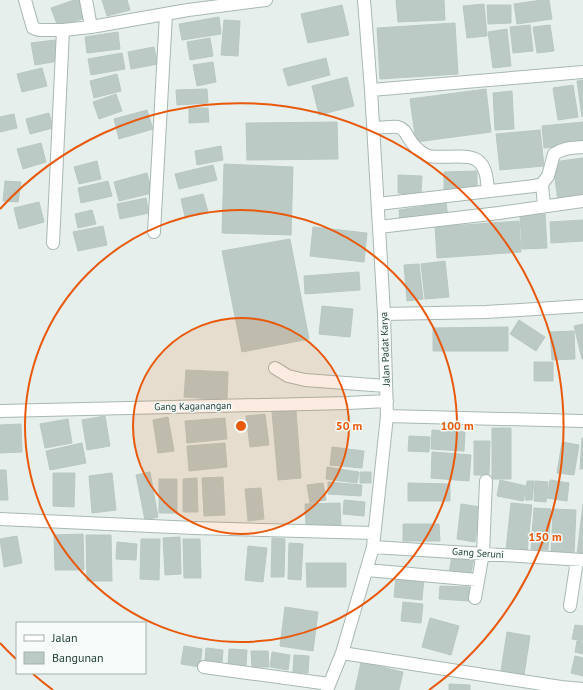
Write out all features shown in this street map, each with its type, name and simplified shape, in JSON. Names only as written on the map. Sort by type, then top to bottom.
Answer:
[{"type":"street","points":[[24,0],[33,28],[39,30],[63,30],[91,27],[166,14],[187,5],[266,0]]},
{"type":"street","points":[[86,0],[91,27]]},
{"type":"street","name":"Jalan Padat Karya","points":[[328,687],[342,654],[373,546],[387,416],[384,314],[378,204],[364,0]]},
{"type":"street","points":[[154,232],[166,14]]},
{"type":"street","points":[[54,243],[63,30]]},
{"type":"street","points":[[371,90],[583,72]]},
{"type":"street","points":[[373,128],[398,127],[406,132],[411,142],[419,151],[428,156],[468,157],[477,159],[483,165],[487,176],[488,191]]},
{"type":"street","points":[[544,206],[542,184],[548,176],[554,154],[566,148],[583,147]]},
{"type":"street","points":[[378,204],[542,184]]},
{"type":"street","points":[[379,227],[583,202]]},
{"type":"street","points":[[384,314],[486,312],[583,306]]},
{"type":"street","points":[[275,368],[288,376],[305,380],[386,386]]},
{"type":"street","name":"Gang Kaganangan","points":[[0,411],[387,401]]},
{"type":"street","points":[[387,416],[583,421]]},
{"type":"street","points":[[474,598],[483,553],[486,480]]},
{"type":"street","points":[[0,519],[194,528],[374,533]]},
{"type":"street","name":"Gang Seruni","points":[[373,546],[580,560]]},
{"type":"street","points":[[570,606],[580,560]]},
{"type":"street","points":[[367,570],[478,580]]},
{"type":"street","points":[[342,654],[583,689]]},
{"type":"street","points":[[204,667],[328,687]]},
{"type":"building","points":[[74,0],[79,0],[85,18],[58,27],[51,8]]},
{"type":"building","points":[[102,0],[127,0],[130,10],[107,16]]},
{"type":"building","points":[[396,0],[444,0],[445,20],[398,22]]},
{"type":"building","points":[[549,0],[552,19],[517,24],[514,4]]},
{"type":"building","points":[[484,4],[487,36],[467,38],[463,6]]},
{"type":"building","points":[[342,5],[349,35],[308,43],[301,14]]},
{"type":"building","points":[[487,5],[511,5],[511,23],[488,24]]},
{"type":"building","points":[[219,17],[221,34],[182,40],[179,24]]},
{"type":"building","points":[[224,20],[240,21],[238,56],[221,55]]},
{"type":"building","points":[[455,23],[458,74],[380,79],[377,28]]},
{"type":"building","points":[[530,25],[533,51],[513,53],[510,27]]},
{"type":"building","points":[[550,25],[554,51],[537,53],[533,27]]},
{"type":"building","points":[[507,29],[511,66],[493,68],[488,32]]},
{"type":"building","points":[[118,32],[120,49],[87,53],[85,37]]},
{"type":"building","points":[[210,38],[213,56],[190,60],[187,42]]},
{"type":"building","points":[[55,40],[59,61],[35,65],[31,43]]},
{"type":"building","points":[[154,47],[158,64],[131,69],[128,52]]},
{"type":"building","points":[[122,53],[125,69],[91,75],[88,59]]},
{"type":"building","points":[[326,58],[330,75],[288,86],[283,69]]},
{"type":"building","points":[[213,62],[216,82],[197,86],[193,65]]},
{"type":"building","points":[[42,68],[47,86],[22,92],[17,74]]},
{"type":"building","points":[[117,74],[121,91],[94,98],[90,81]]},
{"type":"building","points":[[347,77],[354,106],[319,115],[312,86]]},
{"type":"building","points":[[583,80],[583,116],[582,117],[577,81]]},
{"type":"building","points":[[573,85],[578,117],[558,120],[553,88]]},
{"type":"building","points":[[207,89],[208,103],[177,105],[176,90]]},
{"type":"building","points":[[486,89],[491,132],[416,142],[410,99]]},
{"type":"building","points":[[512,91],[514,129],[495,130],[493,93]]},
{"type":"building","points":[[116,94],[122,111],[99,119],[93,102]]},
{"type":"building","points":[[189,108],[208,108],[209,122],[189,123]]},
{"type":"building","points":[[147,110],[153,129],[119,139],[114,119]]},
{"type":"building","points":[[49,113],[53,128],[30,134],[26,119]]},
{"type":"building","points":[[14,114],[17,128],[0,132],[0,117]]},
{"type":"building","points":[[337,122],[338,159],[247,160],[246,123]]},
{"type":"building","points":[[583,122],[583,144],[544,148],[542,126]]},
{"type":"building","points":[[540,130],[544,166],[500,170],[496,134]]},
{"type":"building","points":[[41,143],[46,162],[23,169],[17,149]]},
{"type":"building","points":[[221,146],[223,160],[197,165],[195,151]]},
{"type":"building","points":[[583,158],[583,199],[558,202],[553,162]]},
{"type":"building","points":[[97,161],[101,179],[79,184],[74,167]]},
{"type":"building","points":[[224,164],[293,167],[291,235],[222,233]]},
{"type":"building","points":[[213,165],[217,180],[179,189],[175,174]]},
{"type":"building","points":[[477,171],[477,191],[444,191],[444,172]]},
{"type":"building","points":[[147,173],[152,193],[119,201],[114,182]]},
{"type":"building","points":[[398,175],[422,176],[421,195],[398,193]]},
{"type":"building","points":[[5,181],[21,182],[18,202],[3,201]]},
{"type":"building","points":[[108,181],[112,196],[81,203],[78,188]]},
{"type":"building","points":[[203,194],[208,212],[185,217],[181,199]]},
{"type":"building","points":[[146,198],[149,213],[120,219],[117,204]]},
{"type":"building","points":[[39,202],[44,222],[19,229],[14,208]]},
{"type":"building","points":[[446,203],[448,217],[400,223],[399,210]]},
{"type":"building","points":[[92,210],[96,224],[78,228],[75,214]]},
{"type":"building","points":[[545,214],[547,248],[522,249],[520,215]]},
{"type":"building","points":[[583,220],[583,241],[551,243],[550,222]]},
{"type":"building","points":[[519,221],[521,252],[437,258],[435,227]]},
{"type":"building","points":[[103,226],[107,245],[78,251],[73,232]]},
{"type":"building","points":[[313,227],[367,233],[364,262],[310,256]]},
{"type":"building","points":[[290,239],[309,339],[242,352],[222,251]]},
{"type":"building","points":[[445,261],[449,297],[425,299],[421,264]]},
{"type":"building","points":[[419,264],[423,299],[407,301],[404,265]]},
{"type":"building","points":[[359,272],[360,290],[305,294],[304,276]]},
{"type":"building","points":[[322,306],[353,309],[350,337],[319,334]]},
{"type":"building","points":[[519,320],[545,337],[536,351],[510,334]]},
{"type":"building","points":[[583,324],[583,359],[582,359],[574,326]]},
{"type":"building","points":[[508,327],[508,351],[433,351],[433,328]]},
{"type":"building","points":[[574,331],[575,359],[552,360],[550,332]]},
{"type":"building","points":[[534,362],[553,362],[553,381],[534,381]]},
{"type":"building","points":[[186,370],[228,372],[227,400],[184,397]]},
{"type":"building","points":[[296,411],[301,478],[278,480],[272,412]]},
{"type":"building","points":[[265,414],[269,445],[250,447],[246,416]]},
{"type":"building","points":[[105,416],[110,446],[87,450],[82,420]]},
{"type":"building","points":[[168,417],[174,451],[158,453],[153,420]]},
{"type":"building","points":[[225,418],[227,439],[187,443],[185,421]]},
{"type":"building","points":[[68,419],[72,443],[45,448],[40,424]]},
{"type":"building","points":[[21,424],[22,452],[0,453],[0,425]]},
{"type":"building","points":[[492,428],[511,428],[511,479],[492,479]]},
{"type":"building","points":[[432,430],[465,432],[464,451],[431,449]]},
{"type":"building","points":[[409,436],[430,437],[429,452],[408,451]]},
{"type":"building","points":[[582,438],[583,469],[580,469]]},
{"type":"building","points":[[474,441],[490,441],[489,475],[474,475]]},
{"type":"building","points":[[562,442],[579,445],[574,475],[557,473]]},
{"type":"building","points":[[82,443],[86,463],[50,470],[46,451]]},
{"type":"building","points":[[225,443],[227,467],[189,471],[187,446]]},
{"type":"building","points":[[332,447],[364,451],[362,468],[330,465]]},
{"type":"building","points":[[432,452],[471,455],[469,481],[431,478]]},
{"type":"building","points":[[327,467],[359,472],[357,483],[326,479]]},
{"type":"building","points":[[0,470],[6,470],[8,500],[0,500]]},
{"type":"building","points":[[150,472],[158,517],[145,520],[136,475]]},
{"type":"building","points":[[360,472],[371,472],[371,483],[360,483]]},
{"type":"building","points":[[53,473],[75,473],[74,507],[53,506]]},
{"type":"building","points":[[112,473],[116,510],[92,513],[89,476]]},
{"type":"building","points":[[223,477],[225,515],[204,516],[202,478]]},
{"type":"building","points":[[197,478],[198,512],[183,512],[183,479]]},
{"type":"building","points":[[159,479],[177,479],[177,513],[159,513]]},
{"type":"building","points":[[500,480],[526,486],[523,501],[497,496]]},
{"type":"building","points":[[550,480],[569,483],[567,501],[547,498]]},
{"type":"building","points":[[527,481],[534,481],[532,500],[525,500]]},
{"type":"building","points":[[535,481],[548,482],[546,502],[534,501]]},
{"type":"building","points":[[328,482],[362,485],[361,496],[328,494]]},
{"type":"building","points":[[323,483],[326,500],[310,503],[307,485]]},
{"type":"building","points":[[408,483],[450,484],[450,501],[408,501]]},
{"type":"building","points":[[261,488],[264,519],[248,521],[245,489]]},
{"type":"building","points":[[344,500],[365,502],[364,516],[343,514]]},
{"type":"building","points":[[340,503],[341,525],[306,526],[305,504]]},
{"type":"building","points":[[511,503],[532,505],[527,552],[506,550]]},
{"type":"building","points":[[461,504],[480,507],[475,542],[457,539]]},
{"type":"building","points":[[583,504],[583,556],[577,555]]},
{"type":"building","points":[[534,508],[551,509],[548,550],[531,549]]},
{"type":"building","points":[[553,509],[576,510],[574,554],[551,553]]},
{"type":"building","points":[[403,524],[439,524],[440,541],[403,541]]},
{"type":"building","points":[[83,534],[84,570],[55,570],[54,535]]},
{"type":"building","points":[[86,535],[111,535],[112,581],[87,581]]},
{"type":"building","points":[[17,536],[22,563],[4,567],[0,539]]},
{"type":"building","points":[[180,537],[181,574],[165,575],[163,538]]},
{"type":"building","points":[[272,538],[285,539],[284,577],[271,577]]},
{"type":"building","points":[[141,539],[160,539],[159,580],[140,579]]},
{"type":"building","points":[[183,539],[200,539],[201,578],[184,578]]},
{"type":"building","points":[[117,542],[137,544],[136,560],[116,559]]},
{"type":"building","points":[[289,543],[303,544],[301,580],[288,579]]},
{"type":"building","points":[[248,546],[267,548],[263,582],[245,580]]},
{"type":"building","points":[[452,555],[474,559],[470,577],[449,573]]},
{"type":"building","points":[[306,563],[346,563],[346,587],[307,587]]},
{"type":"building","points":[[396,575],[424,577],[422,600],[394,597]]},
{"type":"building","points":[[440,586],[470,587],[469,601],[439,599]]},
{"type":"building","points":[[403,602],[423,604],[421,623],[401,621]]},
{"type":"building","points":[[285,607],[318,612],[313,651],[280,646]]},
{"type":"building","points":[[430,618],[459,626],[451,655],[422,647]]},
{"type":"building","points":[[575,625],[583,626],[583,641],[572,639]]},
{"type":"building","points":[[507,632],[530,636],[524,675],[501,671]]},
{"type":"building","points":[[577,641],[583,642],[583,654],[575,652]]},
{"type":"building","points":[[184,646],[202,649],[200,667],[181,664]]},
{"type":"building","points":[[206,648],[223,650],[222,662],[205,660]]},
{"type":"building","points":[[229,649],[247,650],[246,666],[228,665]]},
{"type":"building","points":[[251,651],[268,651],[269,667],[252,667]]},
{"type":"building","points":[[272,652],[290,655],[288,670],[270,667]]},
{"type":"building","points":[[294,655],[309,656],[308,673],[293,672]]},
{"type":"building","points":[[575,656],[583,658],[583,676],[571,673]]},
{"type":"building","points":[[361,662],[403,672],[399,690],[355,690]]},
{"type":"building","points":[[449,684],[470,685],[470,690],[449,690]]}]
